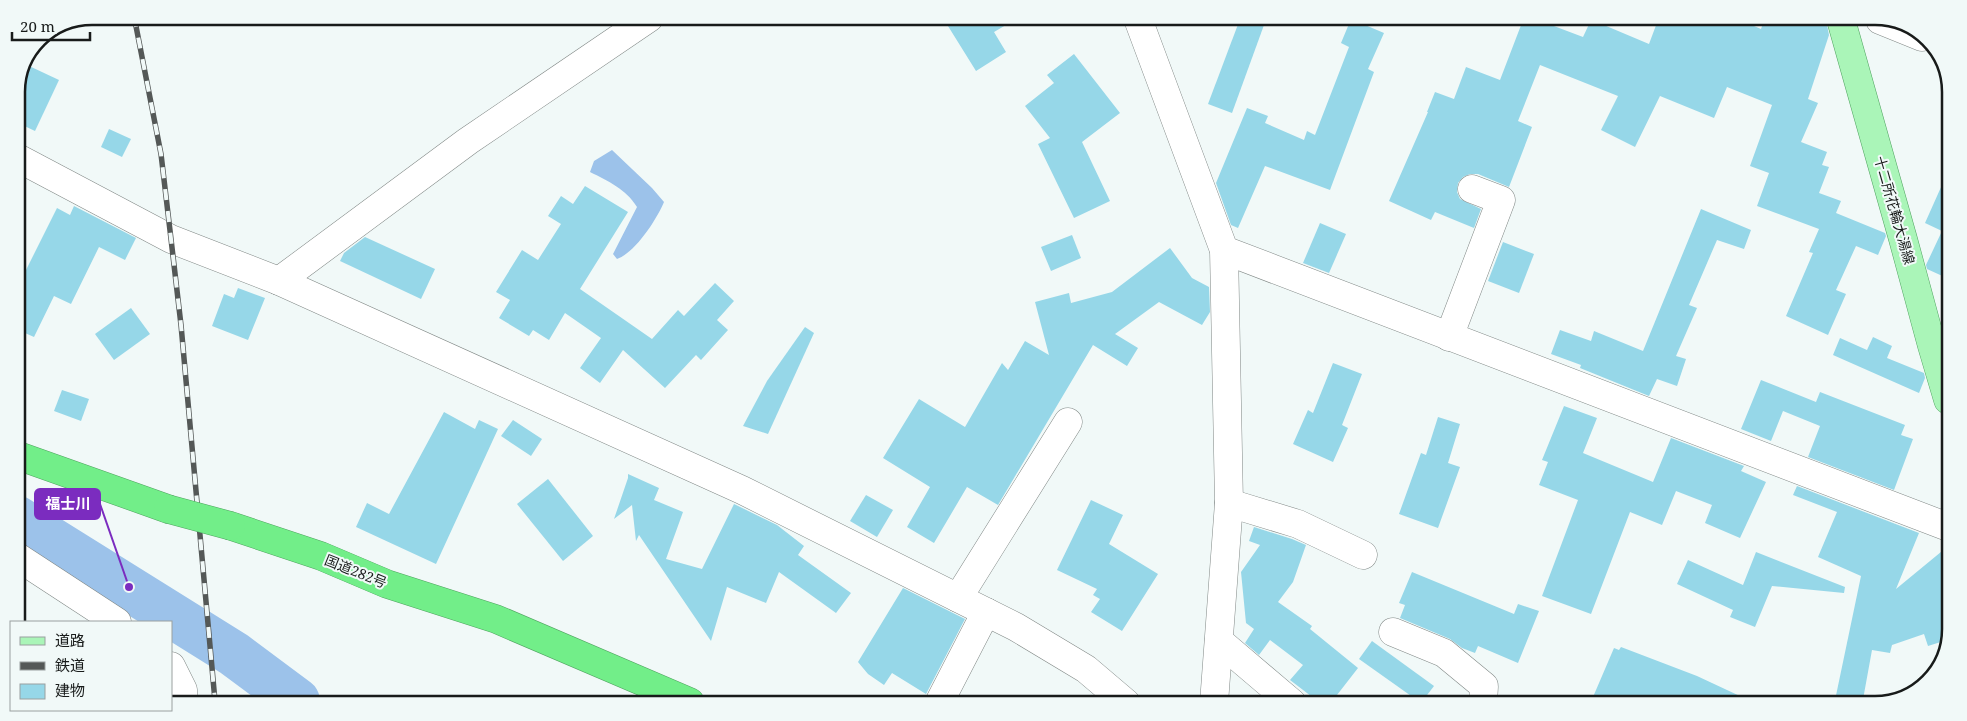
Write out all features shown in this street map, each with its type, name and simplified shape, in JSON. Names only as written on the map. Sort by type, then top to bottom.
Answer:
[{"type":"highway","name":"国道282号","points":[[25,458],[168,509],[231,526],[321,556],[387,584],[496,619],[676,696]]},
{"type":"main road","name":"十二所花輪大湯線","points":[[1842,25],[1904,238],[1942,380]]},
{"type":"street","points":[[279,281],[468,142],[640,25]]},
{"type":"street","points":[[1140,25],[1224,250],[1229,503],[1215,696]]},
{"type":"street","points":[[25,162],[171,239],[279,281],[742,490],[1016,627],[1086,669],[1118,696]]},
{"type":"street","points":[[1449,337],[1501,200],[1472,189]]},
{"type":"street","points":[[1224,250],[1942,525]]},
{"type":"street","points":[[958,598],[1068,422]]},
{"type":"street","points":[[1229,503],[1298,524],[1363,555]]},
{"type":"street","points":[[25,562],[115,621]]},
{"type":"street","points":[[943,696],[986,612]]},
{"type":"street","points":[[1393,632],[1444,654],[1484,686],[1483,696]]},
{"type":"street","points":[[1219,640],[1284,696]]},
{"type":"street","points":[[172,668],[183,690],[184,696]]},
{"type":"water","points":[[612,150],[664,202],[651,226],[638,243],[624,256],[617,259],[613,254],[637,207],[622,190],[590,172],[594,161]]},
{"type":"building","points":[[947,25],[1006,25],[994,32],[1006,52],[976,71]]},
{"type":"building","points":[[1238,25],[1264,25],[1232,113],[1208,104]]},
{"type":"building","points":[[1348,25],[1365,25],[1384,33],[1368,69],[1374,72],[1330,190],[1265,166],[1238,228],[1231,225],[1216,183],[1247,108],[1268,116],[1265,123],[1304,140],[1307,131],[1315,135],[1349,47],[1341,43]]},
{"type":"building","points":[[1521,25],[1551,25],[1583,37],[1589,25],[1604,25],[1649,44],[1656,25],[1752,25],[1761,29],[1762,25],[1827,25],[1829,35],[1808,99],[1818,103],[1801,142],[1827,152],[1822,165],[1829,167],[1819,193],[1841,201],[1836,213],[1885,233],[1886,236],[1878,255],[1856,246],[1836,290],[1846,294],[1828,335],[1786,316],[1813,253],[1809,252],[1819,229],[1757,206],[1769,173],[1750,166],[1772,105],[1727,87],[1714,118],[1660,96],[1635,147],[1601,130],[1618,96],[1540,65],[1518,121],[1532,127],[1509,187],[1478,174],[1470,174],[1463,177],[1458,183],[1457,192],[1460,199],[1481,209],[1474,228],[1435,212],[1431,220],[1389,201],[1435,92],[1454,99],[1466,67],[1500,80]]},
{"type":"building","points":[[1074,54],[1120,113],[1082,142],[1110,201],[1074,218],[1038,144],[1050,138],[1025,106],[1054,83],[1047,75]]},
{"type":"building","points":[[30,66],[59,80],[35,131],[25,126],[26,79]]},
{"type":"building","points":[[109,129],[131,139],[122,157],[101,147]]},
{"type":"building","points":[[1942,185],[1942,231],[1925,223]]},
{"type":"building","points":[[585,186],[628,212],[580,289],[652,339],[678,310],[684,316],[715,283],[734,301],[717,320],[728,330],[701,360],[696,355],[665,388],[623,350],[600,383],[580,368],[601,338],[565,313],[549,340],[533,330],[529,336],[499,318],[510,300],[496,292],[522,250],[538,260],[561,224],[548,216],[561,196],[573,204]]},
{"type":"building","points":[[74,206],[136,238],[125,260],[99,247],[71,304],[54,296],[34,337],[25,333],[25,272],[57,208],[70,215]]},
{"type":"building","points":[[1701,209],[1751,230],[1744,249],[1717,240],[1689,305],[1697,308],[1676,356],[1686,359],[1677,386],[1657,379],[1649,396],[1580,368],[1581,365],[1551,354],[1560,330],[1591,341],[1594,331],[1643,351]]},
{"type":"building","points":[[1320,223],[1346,234],[1329,273],[1303,263]]},
{"type":"building","points":[[1942,231],[1942,276],[1927,269],[1926,265]]},
{"type":"building","points":[[1072,235],[1081,258],[1051,271],[1041,247]]},
{"type":"building","points":[[365,237],[435,269],[421,299],[340,261],[344,253]]},
{"type":"building","points":[[1503,242],[1534,254],[1519,293],[1488,281]]},
{"type":"building","points":[[1170,248],[1192,278],[1209,287],[1210,312],[1202,325],[1159,302],[1115,334],[1138,348],[1127,366],[1093,345],[998,505],[967,487],[934,543],[907,527],[930,487],[883,458],[919,399],[965,427],[1002,363],[1008,370],[1025,341],[1049,355],[1035,302],[1069,293],[1071,303],[1112,292]]},
{"type":"building","points":[[238,288],[265,298],[248,340],[212,326],[224,294],[234,298]]},
{"type":"building","points":[[131,308],[150,334],[114,360],[95,334]]},
{"type":"building","points":[[805,327],[814,333],[768,434],[743,426],[767,381]]},
{"type":"building","points":[[1873,337],[1892,346],[1887,358],[1924,373],[1925,378],[1919,393],[1833,355],[1840,338],[1867,350]]},
{"type":"building","points":[[1333,363],[1362,374],[1342,425],[1348,428],[1333,462],[1293,444],[1308,410],[1313,413]]},
{"type":"building","points":[[1761,380],[1816,402],[1820,392],[1905,425],[1901,435],[1913,439],[1894,490],[1808,457],[1820,426],[1783,411],[1771,441],[1741,429]]},
{"type":"building","points":[[62,390],[89,399],[81,421],[54,411]]},
{"type":"building","points":[[1564,406],[1597,418],[1583,453],[1653,482],[1671,438],[1744,466],[1741,471],[1766,482],[1740,538],[1705,523],[1712,505],[1676,491],[1662,525],[1630,512],[1591,614],[1542,596],[1578,500],[1539,485],[1548,462],[1542,460]]},
{"type":"building","points":[[444,412],[475,429],[479,420],[498,429],[436,564],[356,527],[367,503],[389,514]]},
{"type":"building","points":[[1438,417],[1460,424],[1448,463],[1460,467],[1438,528],[1399,514],[1421,453],[1426,455]]},
{"type":"building","points":[[513,420],[542,439],[531,456],[501,436]]},
{"type":"building","points":[[628,474],[659,488],[654,500],[683,512],[666,559],[702,569],[734,504],[777,525],[804,546],[798,555],[851,593],[836,613],[779,572],[766,603],[727,587],[711,641],[639,535],[636,541],[632,505],[614,519]]},
{"type":"building","points":[[548,479],[593,536],[563,561],[517,504]]},
{"type":"building","points":[[1797,486],[1919,533],[1896,589],[1942,551],[1942,629],[1940,642],[1928,646],[1924,634],[1892,645],[1890,653],[1872,650],[1864,696],[1836,696],[1861,576],[1818,557],[1837,512],[1793,495]]},
{"type":"building","points":[[866,495],[893,510],[877,537],[850,521]]},
{"type":"building","points":[[1091,500],[1123,515],[1109,544],[1158,574],[1122,631],[1091,612],[1100,599],[1093,595],[1097,589],[1057,570]]},
{"type":"building","points":[[1254,527],[1306,545],[1293,582],[1278,602],[1312,626],[1310,629],[1358,668],[1336,696],[1311,696],[1290,680],[1303,665],[1270,640],[1259,655],[1245,643],[1254,629],[1246,623],[1241,572],[1260,545],[1249,541]]},
{"type":"building","points":[[1756,552],[1845,587],[1844,593],[1772,586],[1755,627],[1730,617],[1733,610],[1677,584],[1688,560],[1743,585]]},
{"type":"building","points":[[1412,572],[1514,614],[1518,604],[1539,611],[1518,663],[1478,646],[1475,653],[1462,648],[1450,639],[1400,618],[1405,605],[1399,603]]},
{"type":"building","points":[[903,588],[965,619],[926,694],[892,673],[884,685],[868,674],[858,662]]},
{"type":"building","points":[[1372,641],[1434,686],[1426,696],[1411,696],[1359,659]]},
{"type":"building","points":[[1621,647],[1697,676],[1740,696],[1593,696],[1614,648],[1619,650]]},
{"type":"waterway","points":[[25,524],[234,654],[290,696]]},
{"type":"railway","points":[[136,25],[161,154],[181,325],[215,696]]},
{"type":"place","name":"福士川","points":[[129,587]]}]
